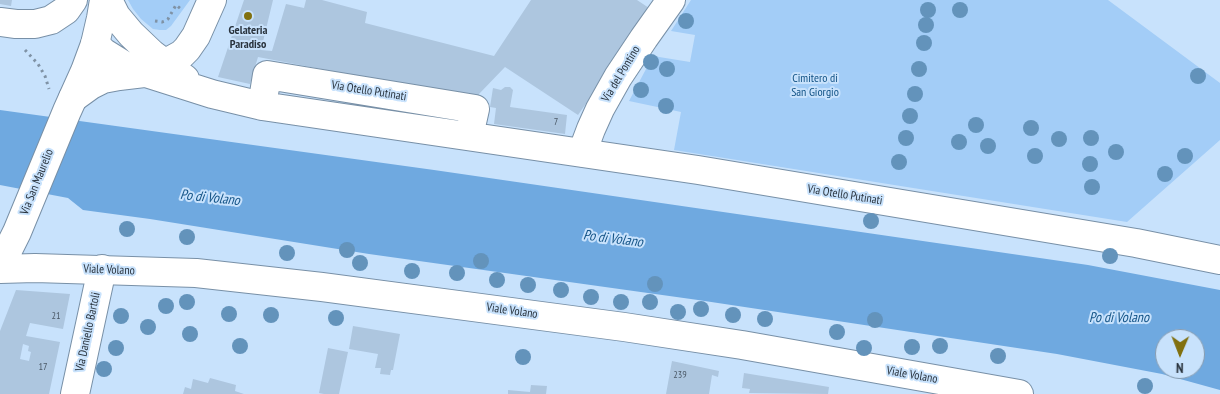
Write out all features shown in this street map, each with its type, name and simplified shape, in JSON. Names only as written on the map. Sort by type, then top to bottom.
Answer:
[{"type":"street","points":[[0,22],[35,24],[51,20],[66,10],[73,0]]},
{"type":"street","points":[[84,0],[95,44]]},
{"type":"street","name":"Via San Maurelio","points":[[0,267],[17,232],[63,102],[85,71],[95,44],[104,0]]},
{"type":"street","name":"Via Otello Putinati","points":[[108,0],[116,16],[154,68]]},
{"type":"street","points":[[63,102],[103,79],[154,68],[182,54],[196,36],[212,0]]},
{"type":"street","name":"Via del Pontino","points":[[582,153],[600,109],[618,77],[671,0]]},
{"type":"street","name":"Via Otello Putinati","points":[[95,44],[103,52],[126,67],[154,68],[185,79],[212,94],[262,106],[698,170],[1136,243],[1220,260]]},
{"type":"street","name":"Viale Volano","points":[[0,267],[196,273],[278,281],[624,326],[1019,394]]},
{"type":"street","name":"Via Daniello Bartoli","points":[[75,394],[102,269]]},
{"type":"path","points":[[150,17],[158,22],[165,21],[176,5],[201,25]]},
{"type":"path","points":[[24,48],[46,76],[49,90],[63,102]]},
{"type":"green space","points":[[128,0],[190,0],[171,26],[166,30],[160,30],[153,29],[141,19]]},
{"type":"green space","name":"Cimitero di San Giorgio","points":[[691,0],[1108,0],[1220,83],[1220,140],[1127,222],[674,150],[681,112],[629,101],[653,56],[690,62],[695,35],[671,31]]},
{"type":"water","name":"Po di Volano","points":[[0,110],[434,170],[1088,265],[1220,290],[1220,390],[1180,379],[1205,379],[1205,329],[1155,329],[1155,373],[1057,354],[698,300],[369,254],[83,210],[68,198],[0,185]]},
{"type":"building","points":[[0,0],[12,0],[11,6],[0,4]]},
{"type":"building","points":[[244,0],[273,0],[261,50],[272,51],[286,4],[304,8],[306,0],[322,0],[367,12],[365,23],[494,56],[531,0],[637,0],[652,10],[578,115],[505,67],[479,94],[479,99],[258,57],[250,84],[218,77]]},
{"type":"building","points":[[505,87],[510,87],[513,90],[510,107],[567,115],[565,134],[494,124],[496,108],[490,107],[493,88],[501,90]]},
{"type":"building","points":[[16,290],[70,294],[63,329],[30,323],[26,336],[60,342],[49,394],[0,394],[0,331]],"holes":[[[23,344],[29,346],[28,351],[31,352],[29,361],[20,359]]]},
{"type":"building","points":[[353,326],[400,334],[393,370],[391,370],[390,375],[380,374],[381,368],[375,368],[378,354],[349,349]]},
{"type":"building","points":[[328,348],[348,352],[339,394],[319,393]]},
{"type":"building","points":[[672,361],[719,371],[718,377],[712,375],[709,394],[666,394]]},
{"type":"building","points":[[744,373],[829,387],[828,394],[749,393],[750,389],[742,388]]},
{"type":"building","points":[[210,378],[236,385],[235,391],[244,394],[183,394],[185,387],[191,389],[193,379],[208,383]]},
{"type":"building","points":[[531,385],[547,386],[546,394],[508,394],[508,390],[530,392]]},
{"type":"place","name":"Gelateria Paradiso","points":[[248,16]]}]
